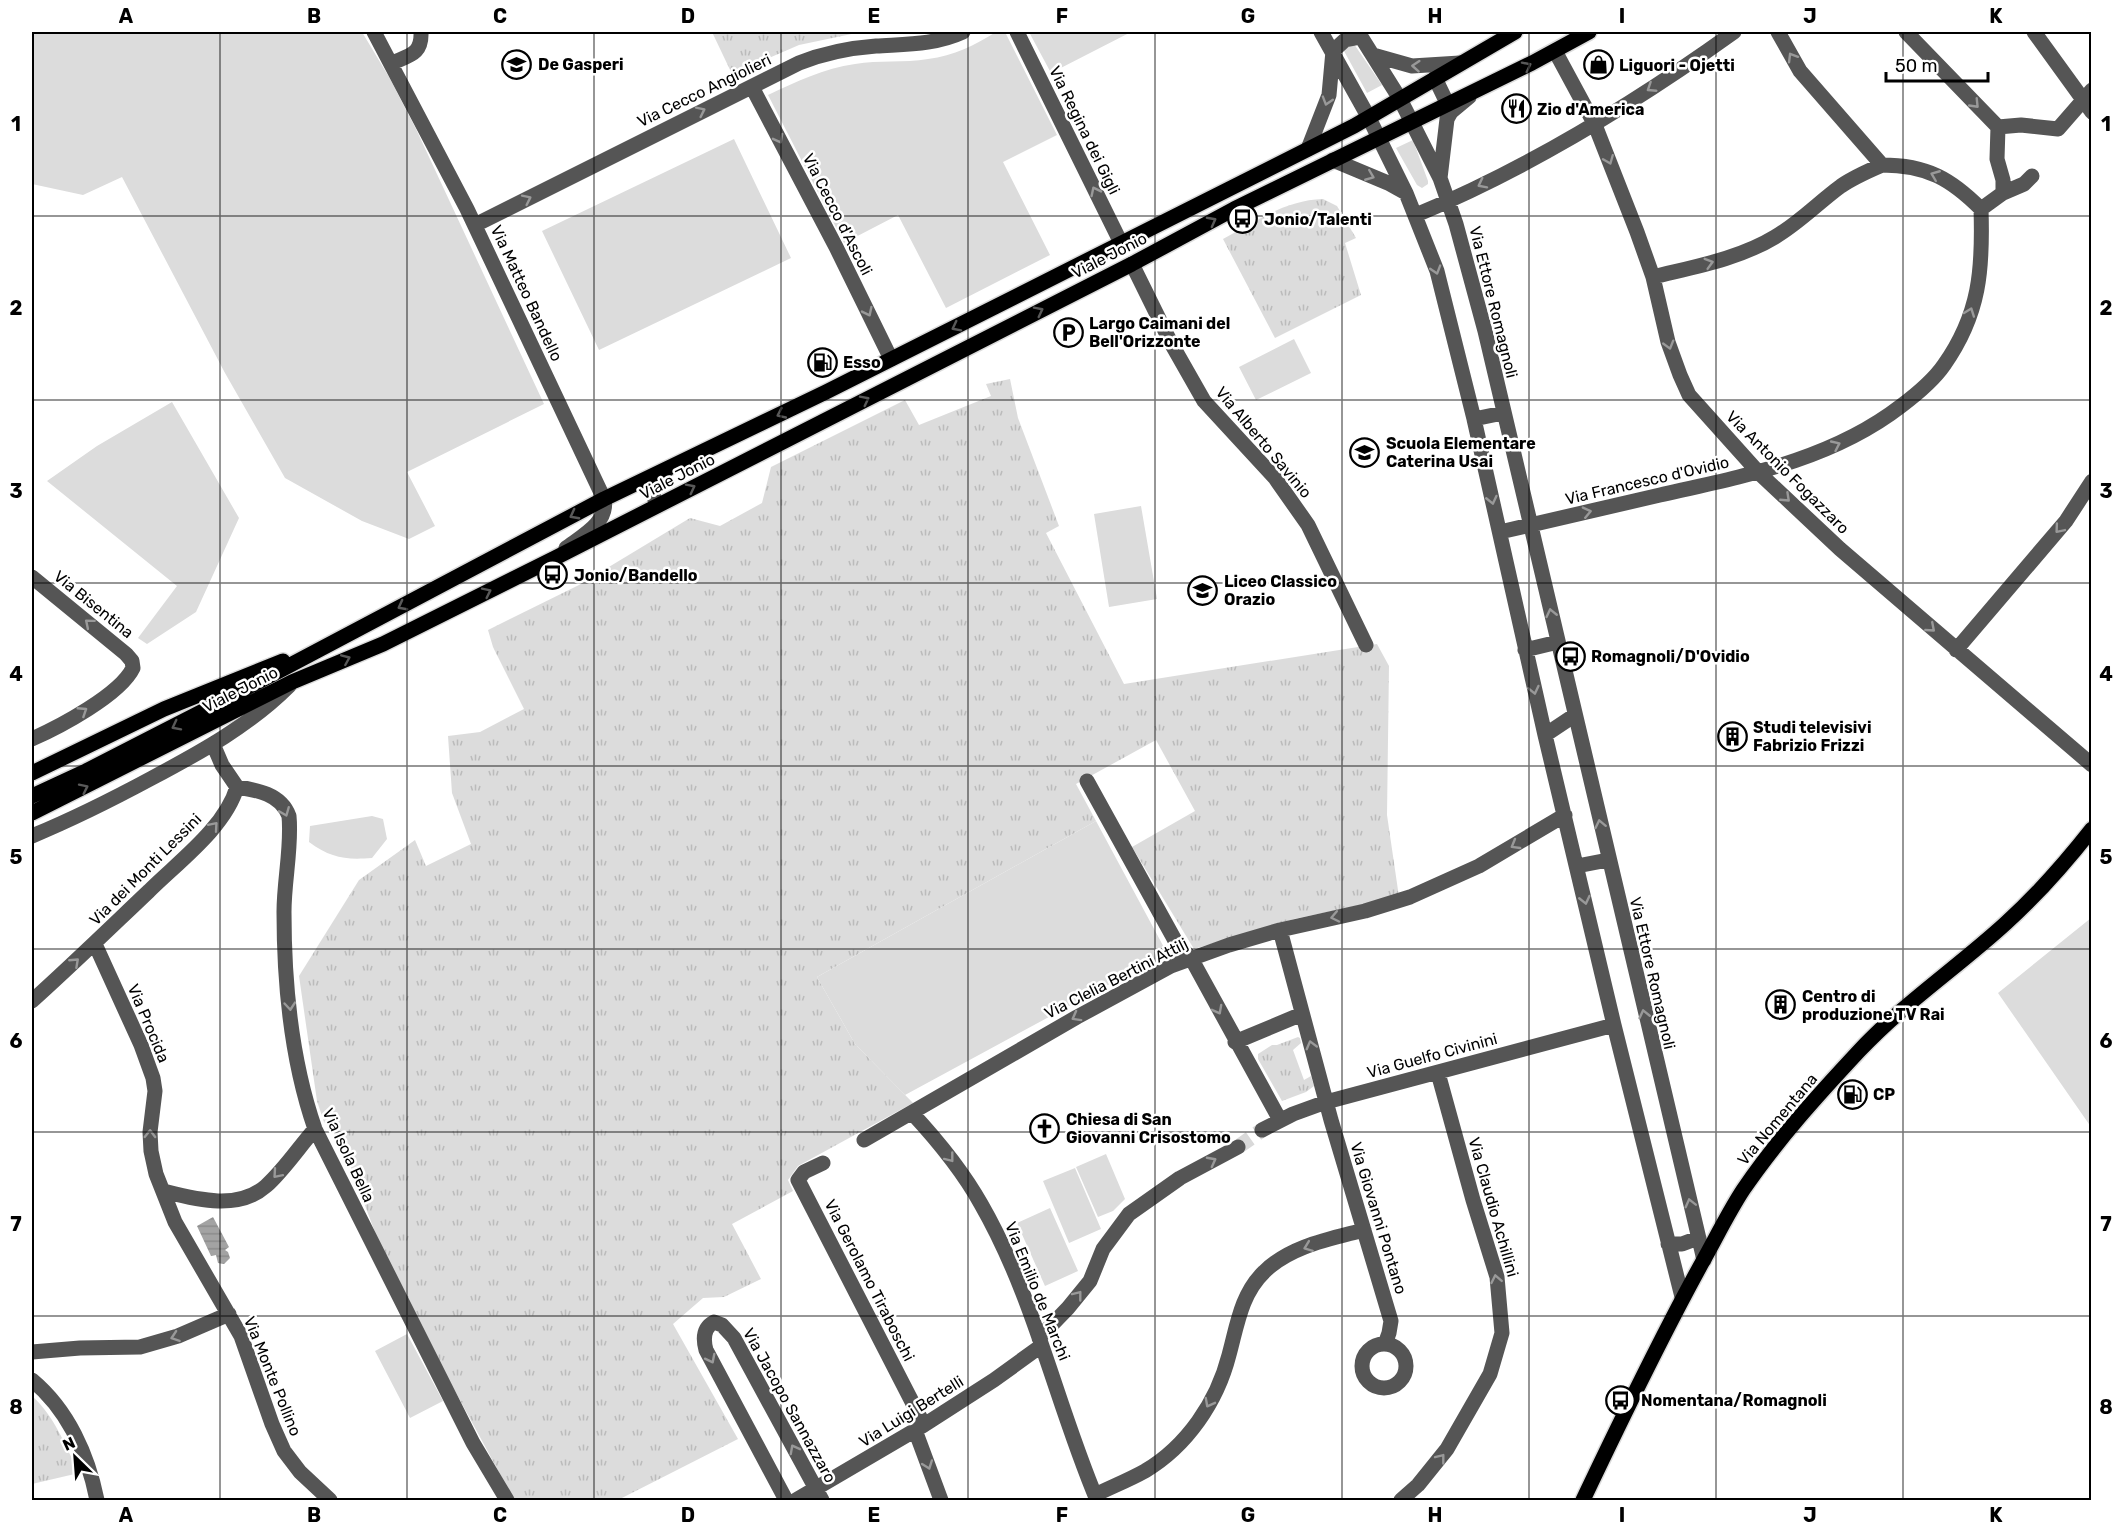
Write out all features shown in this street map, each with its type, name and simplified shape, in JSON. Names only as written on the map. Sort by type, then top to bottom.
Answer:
[{"type":"main road","name":"Viale Jonio","points":[[32,796],[119,755],[604,499],[891,359],[1369,118],[1515,32]]},
{"type":"main road","name":"Viale Jonio","points":[[32,813],[292,682],[383,644],[555,558],[1132,264],[1233,209],[1475,92],[1589,32]]},
{"type":"main road","points":[[32,772],[181,701],[339,640]]},
{"type":"main road","name":"Via Nomentana","points":[[1583,1500],[1682,1297],[1731,1210],[1757,1170],[1838,1074],[1906,1005],[2007,922],[2060,867],[2091,829]]},
{"type":"street","name":"Via Matteo Bandello","points":[[374,32],[475,225],[604,499]]},
{"type":"street","points":[[392,63],[417,51],[421,42],[421,32]]},
{"type":"street","name":"Via Cecco Angiolieri","points":[[475,225],[799,63],[824,54],[873,46],[925,43],[946,39],[963,32]]},
{"type":"street","name":"Via Regina dei Gigli","points":[[1017,32],[1121,243]]},
{"type":"street","points":[[1321,32],[1369,118],[1406,193],[1437,271],[1474,419],[1525,650],[1614,1025],[1682,1297]]},
{"type":"street","points":[[1416,215],[1449,201],[1595,125],[1734,32]]},
{"type":"street","points":[[1778,32],[1800,70],[1882,165]]},
{"type":"street","points":[[1906,32],[1998,127],[1997,159],[2003,180],[2003,194]]},
{"type":"street","points":[[1998,127],[2021,125],[2057,136],[2089,100],[2034,32]]},
{"type":"street","points":[[1308,149],[1328,103],[1333,51],[1345,40],[1360,34]]},
{"type":"street","name":"Via Ettore Romagnoli","points":[[1360,34],[1400,99],[1440,177],[1449,201],[1482,320],[1704,1260]]},
{"type":"street","name":"Via Antonio Fogazzaro","points":[[1556,51],[1595,125],[1653,277],[1668,342],[1685,387],[1699,406],[1759,473],[1840,549],[2091,765]]},
{"type":"street","points":[[1373,55],[1412,66],[1460,63]]},
{"type":"street","points":[[1435,78],[1448,105]]},
{"type":"street","name":"Via Cecco d'Ascoli","points":[[752,87],[836,247],[891,359]]},
{"type":"street","points":[[1440,177],[1447,119],[1451,112],[1475,92]]},
{"type":"street","points":[[1333,160],[1406,193]]},
{"type":"street","points":[[1653,277],[1736,255],[1766,243],[1778,236],[1841,185],[1882,165],[1909,167],[1938,176],[1961,189],[1982,209],[2003,194],[2024,184],[2032,176]]},
{"type":"street","name":"Via Francesco d'Ovidio","points":[[1500,532],[1759,473],[1815,454],[1857,434],[1894,412],[1923,389],[1938,372],[1959,340],[1979,288],[1983,251],[1982,209]]},
{"type":"street","name":"Via Alberto Savinio","points":[[1132,264],[1171,343],[1204,401],[1275,478],[1308,525],[1366,645]]},
{"type":"street","points":[[1474,419],[1503,413]]},
{"type":"street","points":[[658,506],[652,495],[652,488],[656,480],[672,466]]},
{"type":"street","points":[[1956,650],[2066,521],[2091,481]]},
{"type":"street","points":[[555,558],[600,519],[605,512],[604,499]]},
{"type":"street","name":"Via Bisentina","points":[[32,577],[126,654],[132,661],[132,670],[111,692],[67,722],[32,739]]},
{"type":"street","points":[[1525,650],[1558,642]]},
{"type":"street","points":[[32,836],[191,758],[264,708],[292,682]]},
{"type":"street","points":[[1545,735],[1575,715]]},
{"type":"street","points":[[213,744],[222,765],[237,787]]},
{"type":"street","points":[[1087,781],[1177,944],[1191,958],[1235,1042],[1280,1120]]},
{"type":"street","name":"Via dei Monti Lessini","points":[[32,1001],[95,944],[213,828],[228,809],[237,787]]},
{"type":"street","name":"Via Isola Bella","points":[[237,787],[261,792],[274,798],[284,805],[289,816],[284,913],[286,968],[297,1063],[303,1093],[315,1129],[473,1443],[507,1500]]},
{"type":"street","name":"Via Clelia Bertini Attilj","points":[[864,1140],[1151,976],[1191,958],[1280,930],[1365,911],[1410,897],[1479,866],[1565,815]]},
{"type":"street","points":[[1577,866],[1608,860]]},
{"type":"street","name":"Via Giovanni Pontano","points":[[1280,930],[1326,1102],[1390,1321],[1385,1344]]},
{"type":"street","name":"Via Procida","points":[[95,944],[141,1045],[153,1078],[155,1091],[150,1146],[153,1163],[163,1191]]},
{"type":"street","points":[[1235,1042],[1302,1014]]},
{"type":"street","name":"Via Guelfo Civinini","points":[[1262,1130],[1280,1120],[1326,1102],[1614,1025]]},
{"type":"street","name":"Via Claudio Achillini","points":[[1401,1500],[1433,1468],[1453,1440],[1490,1374],[1502,1333],[1497,1277],[1438,1073]]},
{"type":"street","name":"Via Emilio de Marchi","points":[[912,1113],[956,1164],[981,1204],[1006,1252],[1096,1498]]},
{"type":"street","points":[[163,1191],[190,1198],[214,1200],[238,1199],[251,1195],[268,1184],[315,1129]]},
{"type":"street","points":[[1040,1342],[1090,1281],[1103,1249],[1129,1214],[1180,1178],[1238,1147]]},
{"type":"street","name":"Via Gerolamo Tiraboschi","points":[[823,1163],[804,1172],[798,1180],[920,1428]]},
{"type":"street","name":"Via Monte Pollino","points":[[163,1191],[178,1230],[229,1314],[246,1347],[272,1424],[284,1451],[300,1472],[330,1500]]},
{"type":"street","points":[[1096,1498],[1144,1471],[1174,1449],[1201,1418],[1213,1397],[1227,1363],[1246,1296],[1263,1273],[1274,1263],[1301,1249],[1364,1230]]},
{"type":"street","points":[[1668,1244],[1682,1244],[1698,1238]]},
{"type":"street","points":[[32,1352],[140,1347],[178,1336],[229,1314]]},
{"type":"street","name":"Via Jacopo Sannazzaro","points":[[786,1500],[706,1350],[705,1333],[708,1326],[714,1322],[722,1324],[734,1338],[819,1495]]},
{"type":"street","name":"Via Luigi Bertelli","points":[[796,1500],[819,1495],[994,1380],[1040,1342]]},
{"type":"street","points":[[32,1380],[53,1401],[68,1422],[84,1456],[97,1500]]},
{"type":"street","points":[[920,1428],[940,1500]]},
{"type":"green space","points":[[32,32],[362,32],[416,129],[544,404],[407,472],[435,526],[409,539],[362,521],[285,478],[225,373],[122,177],[83,195],[32,184]]},
{"type":"green space","points":[[712,32],[861,32],[799,45],[732,74]]},
{"type":"green space","points":[[996,32],[1005,32],[1057,135],[1003,162],[1050,255],[946,308],[898,215],[844,243],[768,95],[810,76],[844,66],[938,58],[955,53]]},
{"type":"green space","points":[[1029,32],[1131,32],[1051,73]]},
{"type":"green space","points":[[1354,44],[1382,85],[1367,93],[1344,51]]},
{"type":"green space","points":[[734,139],[791,258],[599,350],[542,231]]},
{"type":"green space","points":[[1413,140],[1428,181],[1428,184],[1422,188],[1417,185],[1396,148]]},
{"type":"green space","points":[[1323,199],[1337,206],[1356,238],[1345,243],[1361,295],[1275,338],[1223,239],[1283,208],[1309,200]]},
{"type":"green space","points":[[1294,339],[1311,373],[1256,400],[1239,367]]},
{"type":"green space","points":[[1010,379],[1018,418],[1059,526],[1046,533],[1124,684],[1377,644],[1389,666],[1387,815],[1399,897],[1294,919],[1194,949],[1132,847],[1195,811],[1156,740],[1076,784],[1096,821],[817,977],[855,1044],[913,1103],[798,1166],[788,1180],[793,1191],[732,1224],[761,1279],[724,1297],[703,1298],[673,1324],[738,1439],[618,1500],[514,1500],[442,1367],[376,1235],[341,1141],[324,1122],[317,1101],[299,976],[359,880],[415,840],[426,866],[471,844],[452,793],[448,736],[480,732],[524,709],[493,647],[488,630],[579,585],[690,518],[720,526],[762,503],[771,467],[905,400],[919,425],[991,396],[986,384]]},
{"type":"green space","points":[[172,402],[239,518],[196,612],[147,644],[138,638],[177,586],[47,481],[97,446]]},
{"type":"green space","points":[[1141,506],[1157,599],[1109,607],[1094,514]]},
{"type":"green space","points":[[372,816],[383,819],[387,839],[372,858],[339,857],[324,852],[309,842],[310,826]]},
{"type":"green space","points":[[1096,821],[1167,953],[905,1095],[855,1044],[817,977]]},
{"type":"green space","points":[[2091,918],[2091,1127],[1998,993]]},
{"type":"green space","points":[[1298,1037],[1301,1043],[1293,1050],[1304,1080],[1311,1076],[1314,1086],[1306,1092],[1282,1101],[1258,1059],[1258,1054],[1272,1045]]},
{"type":"green space","points":[[1106,1154],[1125,1199],[1113,1211],[1098,1217],[1076,1167]]},
{"type":"green space","points":[[1075,1168],[1101,1229],[1069,1243],[1043,1181]]},
{"type":"green space","points":[[1050,1208],[1078,1271],[1045,1286],[1017,1223]]},
{"type":"green space","points":[[407,1334],[443,1401],[410,1418],[375,1351]]},
{"type":"green space","points":[[32,1396],[47,1412],[79,1473],[32,1484]]},
{"type":"shaded area","points":[[213,1217],[229,1247],[225,1250],[230,1258],[224,1264],[218,1263],[216,1255],[211,1256],[197,1226]]},
{"type":"tunnel","points":[[1238,1147],[1262,1130]]},
{"type":"place","name":"De Gasperi","points":[[517,64]]},
{"type":"place","name":"Liguori - Ojetti","points":[[1598,65]]},
{"type":"place","name":"Zio d'America","points":[[1516,109]]},
{"type":"place","name":"Jonio/Talenti","points":[[1243,219]]},
{"type":"place","name":"Largo Caimani del Bell'Orizzonte","points":[[1068,332]]},
{"type":"place","name":"Esso","points":[[822,362]]},
{"type":"place","name":"Scuola Elementare Caterina Usai","points":[[1365,452]]},
{"type":"place","name":"Jonio/Bandello","points":[[553,575]]},
{"type":"place","name":"Liceo Classico Orazio","points":[[1203,590]]},
{"type":"place","name":"Romagnoli/D'Ovidio","points":[[1570,656]]},
{"type":"place","name":"Studi televisivi Fabrizio Frizzi","points":[[1732,736]]},
{"type":"place","name":"Centro di produzione TV Rai","points":[[1781,1005]]},
{"type":"place","name":"CP","points":[[1852,1094]]},
{"type":"place","name":"Chiesa di San Giovanni Crisostomo","points":[[1045,1128]]},
{"type":"place","name":"Nomentana/Romagnoli","points":[[1620,1400]]}]
